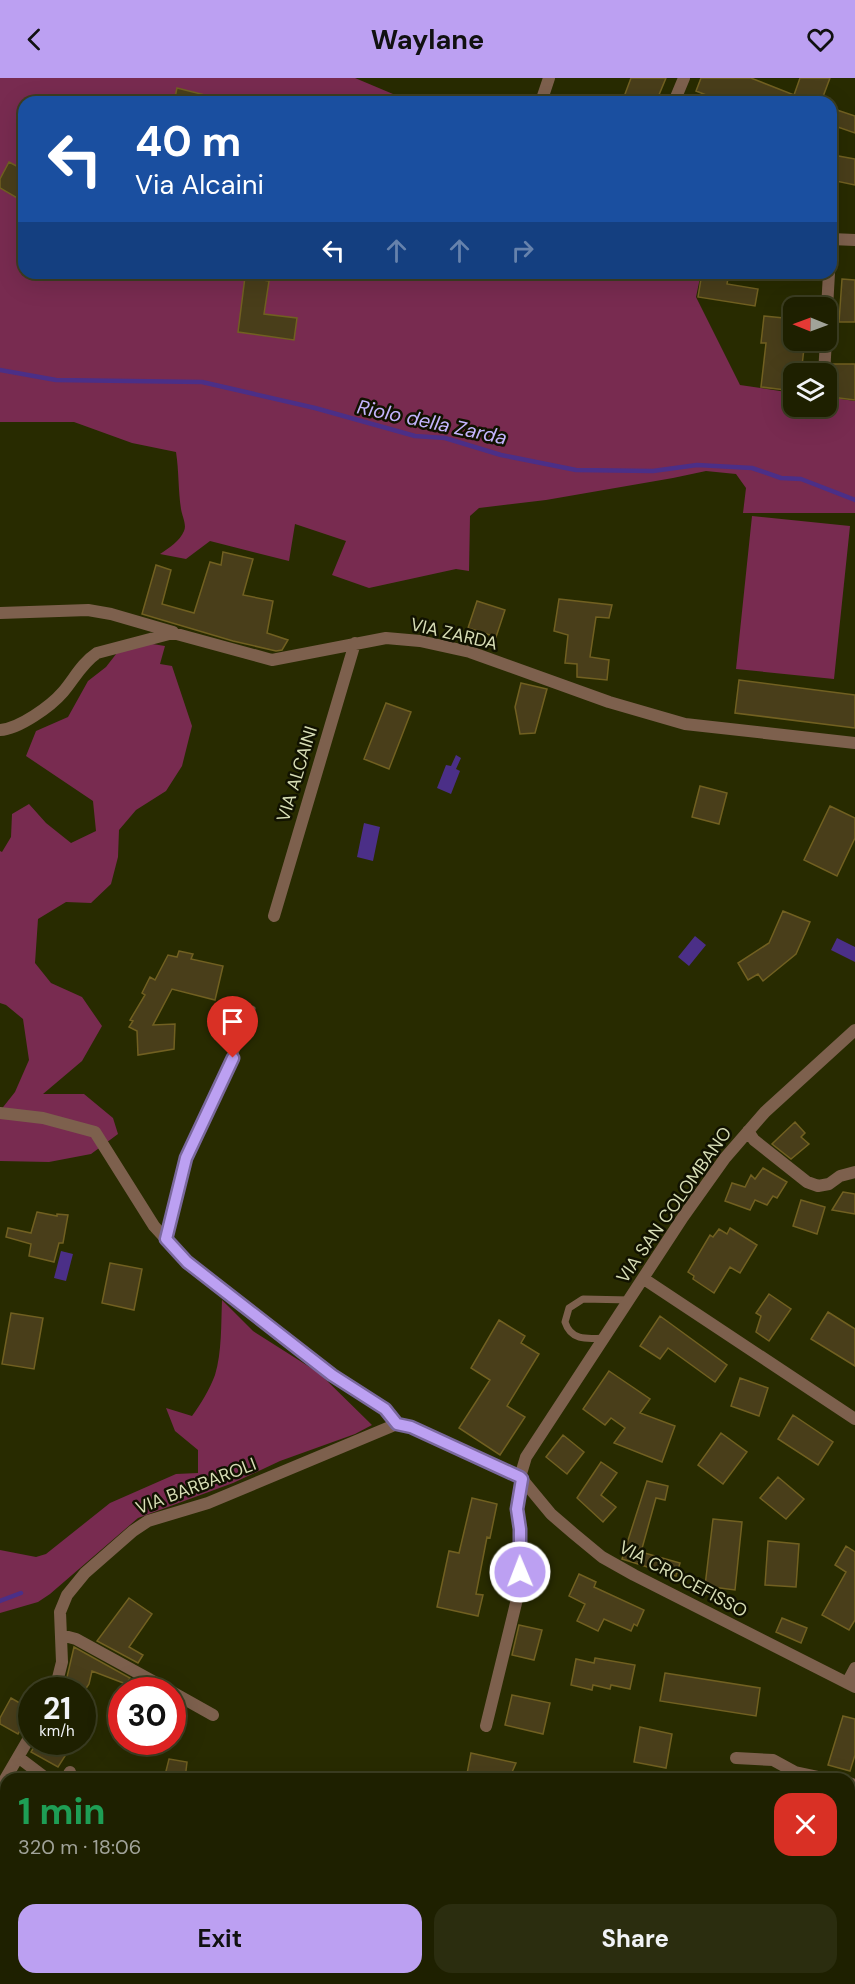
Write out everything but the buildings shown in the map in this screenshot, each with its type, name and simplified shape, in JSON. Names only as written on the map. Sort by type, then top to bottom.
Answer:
[{"type":"street","points":[[543,96],[549,78]]},
{"type":"street","points":[[676,96],[684,78]]},
{"type":"street","points":[[837,239],[855,240]]},
{"type":"street","points":[[828,297],[829,279]]},
{"type":"street","points":[[0,613],[88,610],[111,614],[173,633]]},
{"type":"street","name":"VIA ZARDA","points":[[0,730],[26,721],[62,694],[89,658],[97,653],[173,633],[272,660],[386,638],[420,641],[470,652],[609,702],[685,724],[855,743]]},
{"type":"street","name":"VIA ALCAINI","points":[[274,916],[355,643]]},
{"type":"street","name":"VIA SAN COLOMBANO","points":[[521,1478],[526,1457],[683,1217],[719,1166],[765,1112],[855,1030]]},
{"type":"street","points":[[0,1113],[43,1118],[95,1132],[154,1226],[187,1262],[226,1294],[332,1375],[385,1409],[397,1424],[411,1427],[521,1478],[517,1509],[520,1529],[517,1599],[486,1726]]},
{"type":"street","name":"VIA SAN COLOMBANO","points":[[748,1131],[754,1140],[807,1182],[818,1186],[829,1184],[840,1176],[855,1172]]},
{"type":"street","points":[[644,1279],[855,1419]]},
{"type":"street","name":"VIA BARBAROLI","points":[[58,1677],[62,1662],[60,1612],[67,1595],[85,1573],[148,1521],[208,1503],[397,1424]]},
{"type":"street","name":"VIA CROCEFISSO","points":[[521,1478],[551,1514],[602,1557],[851,1685],[855,1668]]},
{"type":"street","points":[[61,1635],[76,1639],[145,1677]]},
{"type":"street","points":[[186,1700],[213,1715]]},
{"type":"street","points":[[9,1773],[18,1757],[39,1773]]},
{"type":"street","points":[[736,1758],[773,1760],[800,1773]]},
{"type":"lane","points":[[166,1239],[181,1170],[190,1146],[226,1074],[252,1009]]},
{"type":"lane","name":"VIA SAN COLOMBANO","points":[[604,1338],[588,1339],[571,1334],[565,1322],[568,1308],[583,1299],[630,1300]]},
{"type":"shaded area","points":[[0,78],[355,78],[398,96],[18,96],[18,279],[700,279],[696,297],[740,385],[783,391],[783,417],[837,417],[837,398],[855,401],[855,513],[743,513],[746,488],[736,474],[706,471],[546,500],[479,508],[470,516],[469,571],[456,569],[369,588],[332,575],[346,541],[295,524],[289,561],[210,541],[186,559],[160,554],[177,541],[185,529],[180,502],[176,452],[132,443],[74,422],[0,422]]},
{"type":"shaded area","points":[[752,516],[850,526],[834,679],[736,669]]},
{"type":"shaded area","points":[[127,640],[165,646],[160,664],[172,666],[192,726],[182,766],[166,791],[136,810],[119,830],[118,857],[111,884],[91,903],[66,902],[38,919],[35,963],[51,983],[82,997],[102,1026],[82,1061],[43,1094],[84,1094],[113,1118],[118,1134],[91,1154],[49,1162],[0,1161],[0,1111],[15,1092],[29,1060],[23,1019],[0,1003],[0,851],[2,852],[11,837],[12,814],[29,804],[46,823],[71,843],[96,831],[93,801],[26,756],[36,731],[68,717],[88,681],[106,667]]},
{"type":"shaded area","points":[[456,755],[461,758],[456,769],[460,771],[451,794],[437,788],[446,765],[451,766]]},
{"type":"shaded area","points":[[364,823],[380,827],[373,861],[357,857]]},
{"type":"shaded area","points":[[695,936],[706,945],[689,966],[678,957]]},
{"type":"shaded area","points":[[837,938],[855,947],[855,962],[831,950]]},
{"type":"shaded area","points":[[61,1251],[73,1254],[66,1281],[54,1278]]},
{"type":"shaded area","points":[[222,1300],[253,1331],[319,1373],[372,1425],[355,1434],[280,1461],[233,1483],[138,1518],[50,1594],[38,1602],[0,1613],[0,1550],[36,1557],[46,1554],[110,1503],[176,1474],[198,1473],[198,1450],[175,1431],[166,1408],[192,1416],[208,1391],[219,1357]]},
{"type":"waterway","name":"Riolo della Zarda","points":[[0,370],[56,380],[202,382],[315,408],[415,436],[445,438],[501,455],[576,470],[653,471],[697,465],[752,468],[781,478],[801,479],[855,500]]},
{"type":"waterway","points":[[0,1601],[21,1593]]},
{"type":"route","points":[[233,1058],[190,1146],[181,1170],[166,1239],[187,1262],[226,1294],[332,1375],[385,1409],[397,1424],[411,1427],[520,1477],[522,1479],[517,1509],[520,1529],[520,1572]]}]
